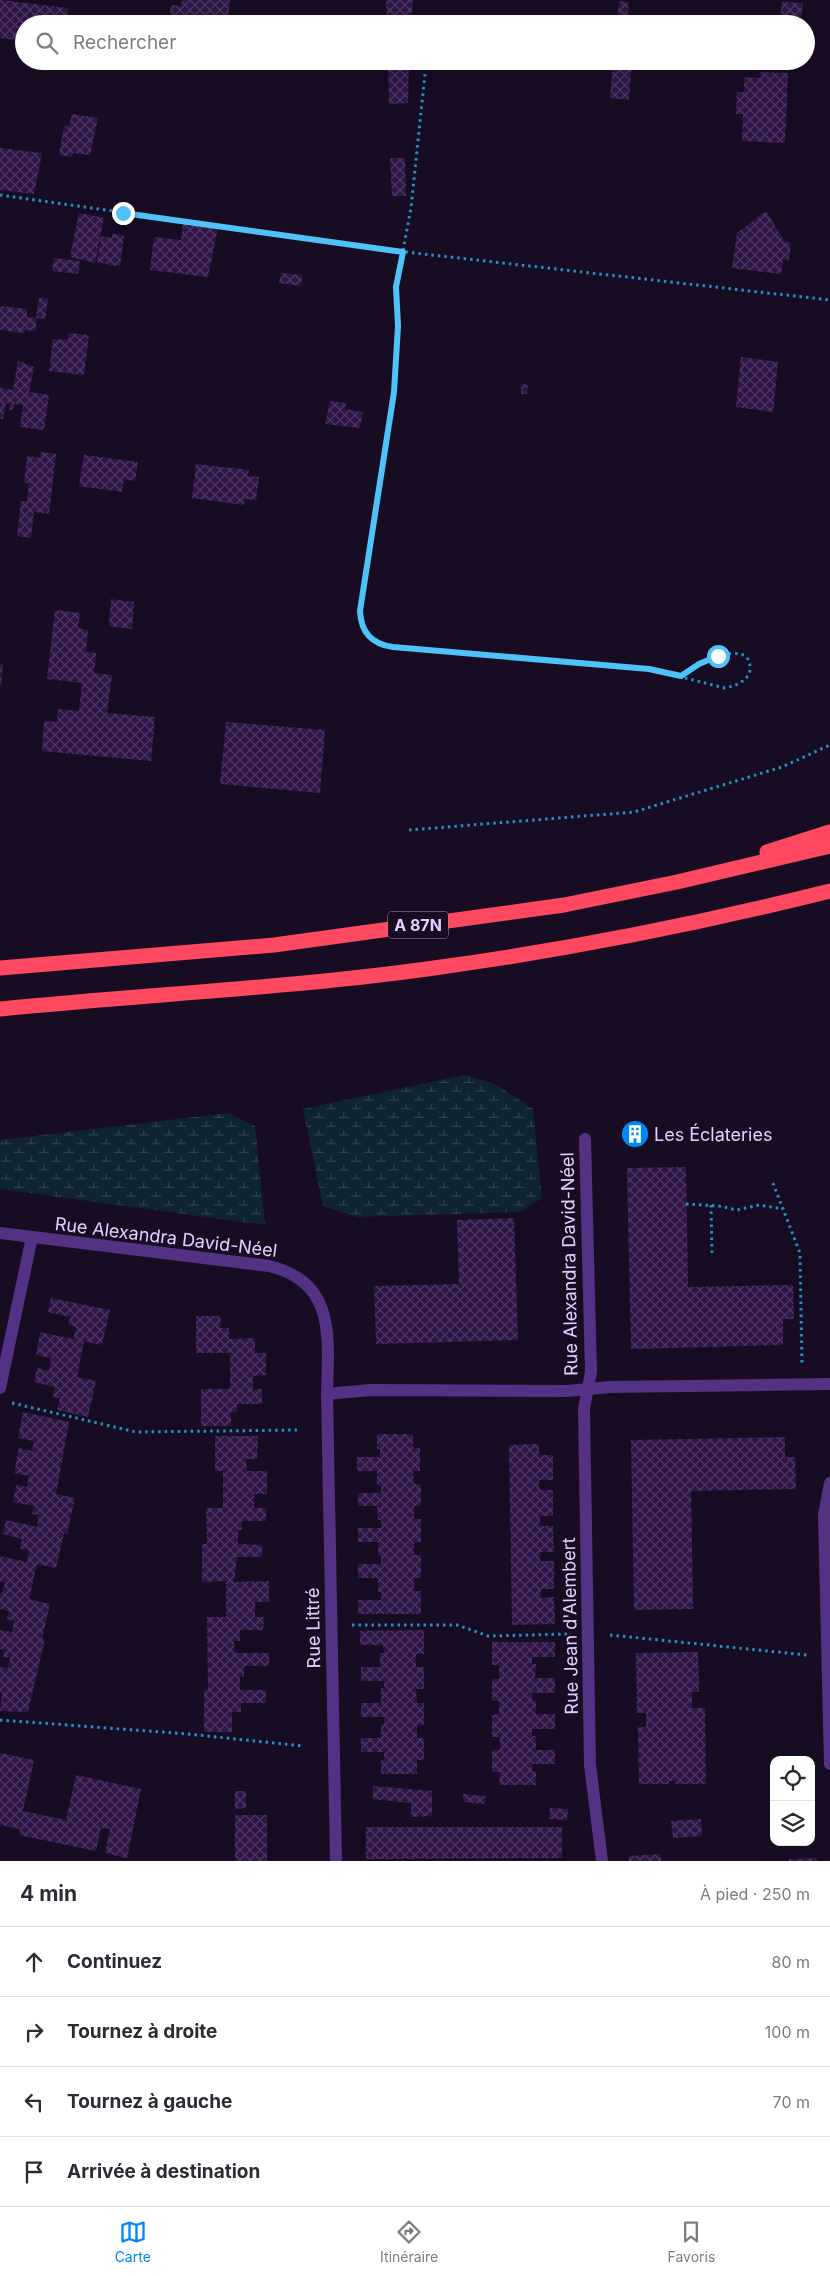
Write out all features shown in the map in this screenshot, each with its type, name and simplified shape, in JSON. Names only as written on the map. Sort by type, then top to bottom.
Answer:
[{"type":"highway","points":[[677,882],[830,832]]},
{"type":"highway","name":"A 87N","points":[[0,968],[274,945],[564,906],[830,846]]},
{"type":"highway","points":[[0,1008],[282,985],[441,967],[586,943],[830,891]]},
{"type":"highway","points":[[784,902],[830,896]]},
{"type":"street","name":"Rue Alexandra David-Néel","points":[[585,1139],[591,1372],[588,1389]]},
{"type":"street","name":"Rue Alexandra David-Néel","points":[[0,1233],[269,1266],[294,1274],[313,1291],[326,1318],[328,1338],[327,1394],[370,1390],[588,1389],[830,1384]]},
{"type":"street","points":[[0,1388],[32,1237]]},
{"type":"street","name":"Rue Jean d'Alembert","points":[[588,1389],[584,1409],[590,1765],[599,1823],[602,1861]]},
{"type":"street","name":"Rue Littré","points":[[327,1394],[336,1861]]},
{"type":"street","points":[[830,1483],[824,1515],[830,1764]]},
{"type":"path","points":[[425,74],[411,208],[396,287],[398,326],[394,392],[360,611],[362,628],[374,642],[393,647],[649,669],[725,688],[733,687],[745,680],[750,675],[751,669],[746,656],[739,653],[718,656],[699,664],[681,676]]},
{"type":"path","points":[[0,196],[403,252],[830,300]]},
{"type":"path","points":[[409,830],[634,812],[782,767],[830,745]]},
{"type":"path","points":[[773,1183],[800,1254],[802,1370]]},
{"type":"path","points":[[686,1204],[711,1205],[737,1210],[759,1205],[784,1209]]},
{"type":"path","points":[[711,1205],[712,1254]]},
{"type":"path","points":[[12,1402],[136,1432],[298,1430]]},
{"type":"path","points":[[346,1626],[456,1625],[488,1636],[570,1634]]},
{"type":"path","points":[[610,1635],[828,1658]]},
{"type":"path","points":[[0,1720],[188,1734],[303,1746]]},
{"type":"green space","points":[[465,1075],[497,1085],[533,1109],[542,1198],[520,1212],[357,1217],[323,1206],[303,1109]]},
{"type":"green space","points":[[228,1113],[255,1126],[265,1225],[0,1189],[0,1140]]},
{"type":"building","points":[[0,0],[68,8],[67,15],[15,15],[15,40],[0,38]]},
{"type":"building","points":[[182,0],[230,0],[228,15],[170,15],[171,5],[181,6]]},
{"type":"building","points":[[386,0],[413,0],[412,15],[387,15]]},
{"type":"building","points":[[619,1],[629,3],[628,15],[618,15]]},
{"type":"building","points":[[782,2],[803,3],[802,15],[780,15]]},
{"type":"building","points":[[388,70],[409,70],[408,103],[389,104]]},
{"type":"building","points":[[612,70],[631,70],[629,100],[610,98]]},
{"type":"building","points":[[760,72],[788,73],[785,143],[742,141],[743,114],[736,114],[737,92],[744,92],[744,77],[760,78]]},
{"type":"building","points":[[72,114],[98,118],[90,155],[73,153],[72,157],[59,155],[64,126],[69,127]]},
{"type":"building","points":[[0,148],[42,153],[34,194],[0,190]]},
{"type":"building","points":[[390,158],[405,158],[406,196],[392,196]]},
{"type":"building","points":[[766,211],[785,242],[791,243],[789,261],[783,260],[781,274],[732,268],[737,233]]},
{"type":"building","points":[[79,213],[104,218],[95,263],[70,257]]},
{"type":"building","points":[[183,223],[218,227],[208,277],[150,270],[154,237],[181,240]]},
{"type":"building","points":[[112,234],[124,235],[120,266],[108,265],[109,257],[108,264],[97,262],[101,236],[112,238]]},
{"type":"building","points":[[54,258],[80,261],[78,274],[52,271]]},
{"type":"building","points":[[281,273],[302,275],[301,286],[279,283]]},
{"type":"building","points":[[39,298],[48,299],[45,319],[36,318]]},
{"type":"building","points":[[0,306],[27,309],[27,317],[36,318],[36,331],[25,330],[23,333],[0,330]]},
{"type":"building","points":[[69,333],[89,335],[84,375],[49,371],[53,339],[68,340]]},
{"type":"building","points":[[741,357],[778,362],[773,412],[736,407]]},
{"type":"building","points":[[18,361],[34,367],[29,392],[49,395],[44,430],[20,427],[23,405],[14,404],[13,410],[9,410],[10,404],[6,403],[3,419],[0,419],[0,388],[13,390]]},
{"type":"building","points":[[521,384],[528,385],[527,394],[521,394]]},
{"type":"building","points":[[330,401],[346,403],[345,409],[363,412],[360,428],[325,424]]},
{"type":"building","points":[[41,452],[56,454],[49,514],[34,512],[31,538],[17,536],[21,501],[27,501],[29,483],[24,483],[27,456],[40,458]]},
{"type":"building","points":[[84,455],[138,462],[135,481],[124,479],[122,492],[79,486]]},
{"type":"building","points":[[196,464],[249,470],[248,476],[259,477],[256,500],[245,499],[244,505],[192,498]]},
{"type":"building","points":[[111,599],[134,602],[132,629],[109,626]]},
{"type":"building","points":[[55,610],[80,613],[78,628],[88,630],[86,652],[96,653],[94,673],[112,675],[107,713],[155,717],[151,761],[42,751],[44,721],[57,722],[58,709],[79,711],[82,683],[47,679]]},
{"type":"building","points":[[0,663],[3,664],[1,687],[0,687]]},
{"type":"building","points":[[226,722],[325,730],[320,793],[220,784]]},
{"type":"building","name":"Les Éclateries","points":[[641,1128],[642,1140],[629,1141],[629,1129]]},
{"type":"building","points":[[686,1167],[688,1287],[793,1285],[794,1319],[783,1319],[783,1345],[631,1349],[627,1168]]},
{"type":"building","points":[[514,1218],[518,1340],[376,1344],[374,1286],[459,1284],[457,1220]]},
{"type":"building","points":[[51,1298],[110,1310],[102,1345],[84,1341],[77,1377],[96,1381],[88,1417],[57,1410],[60,1398],[53,1397],[55,1387],[34,1382],[37,1368],[49,1371],[51,1358],[36,1355],[40,1332],[73,1339],[76,1327],[68,1325],[70,1317],[48,1312]]},
{"type":"building","points":[[196,1316],[221,1316],[220,1328],[229,1328],[229,1339],[255,1338],[255,1353],[266,1353],[266,1375],[253,1376],[253,1389],[262,1389],[262,1404],[237,1404],[237,1412],[231,1412],[231,1426],[201,1426],[201,1389],[230,1389],[230,1353],[196,1353]]},
{"type":"building","points":[[23,1412],[69,1422],[56,1494],[75,1498],[67,1534],[64,1533],[56,1568],[37,1564],[29,1599],[50,1604],[42,1639],[45,1639],[28,1712],[0,1711],[2,1692],[0,1691],[0,1667],[8,1668],[10,1658],[3,1657],[5,1650],[0,1649],[0,1630],[12,1632],[14,1621],[7,1619],[9,1611],[0,1609],[0,1593],[2,1594],[5,1582],[0,1581],[0,1556],[27,1562],[29,1550],[20,1549],[22,1539],[3,1534],[6,1520],[37,1527],[39,1515],[32,1514],[34,1506],[13,1502],[16,1485],[27,1487],[29,1476],[14,1473],[19,1448],[32,1451],[34,1441],[18,1438]]},
{"type":"building","points":[[377,1434],[413,1434],[413,1448],[420,1448],[420,1471],[413,1471],[414,1484],[421,1484],[421,1506],[414,1506],[414,1519],[421,1519],[421,1542],[414,1542],[414,1555],[421,1555],[421,1578],[414,1578],[414,1591],[421,1591],[421,1614],[358,1614],[358,1600],[381,1600],[381,1592],[378,1592],[378,1578],[358,1578],[358,1564],[381,1564],[381,1556],[378,1556],[378,1542],[358,1542],[358,1528],[381,1528],[381,1520],[378,1520],[377,1506],[358,1506],[358,1493],[381,1493],[381,1485],[377,1485],[377,1471],[357,1471],[357,1457],[380,1457],[380,1449],[377,1449]]},
{"type":"building","points":[[215,1436],[258,1436],[257,1459],[246,1459],[247,1471],[267,1471],[267,1494],[254,1494],[254,1508],[266,1508],[266,1521],[242,1521],[242,1530],[238,1530],[238,1544],[262,1545],[262,1557],[237,1557],[234,1582],[269,1581],[269,1602],[255,1602],[255,1617],[264,1617],[263,1630],[240,1630],[240,1641],[234,1641],[235,1653],[269,1653],[269,1666],[244,1666],[244,1677],[240,1676],[240,1690],[266,1690],[266,1703],[241,1703],[241,1712],[232,1712],[232,1732],[204,1732],[204,1690],[208,1690],[207,1617],[226,1617],[226,1581],[202,1582],[202,1544],[207,1544],[206,1508],[223,1508],[223,1471],[215,1471]]},
{"type":"building","points":[[785,1437],[785,1457],[795,1457],[796,1489],[691,1491],[693,1609],[634,1610],[631,1440]]},
{"type":"building","points":[[539,1444],[539,1455],[553,1455],[553,1480],[539,1480],[540,1490],[553,1490],[553,1516],[540,1516],[540,1526],[553,1526],[554,1552],[540,1552],[540,1561],[554,1561],[554,1589],[541,1589],[541,1598],[554,1597],[555,1624],[512,1625],[509,1445]]},
{"type":"building","points":[[424,1630],[424,1654],[416,1654],[416,1667],[424,1667],[424,1689],[416,1689],[417,1703],[424,1703],[424,1725],[417,1725],[417,1738],[424,1738],[424,1760],[417,1760],[417,1774],[381,1774],[381,1759],[384,1760],[384,1752],[361,1752],[361,1738],[381,1738],[381,1724],[384,1724],[384,1717],[361,1717],[361,1703],[381,1703],[381,1688],[384,1688],[384,1681],[361,1681],[361,1667],[380,1667],[380,1653],[384,1653],[383,1645],[360,1645],[360,1631]]},
{"type":"building","points":[[492,1642],[555,1642],[555,1657],[532,1657],[532,1664],[536,1664],[535,1678],[555,1678],[555,1693],[532,1693],[532,1700],[536,1700],[536,1714],[555,1714],[555,1729],[532,1729],[532,1736],[536,1736],[536,1750],[555,1750],[555,1764],[532,1764],[532,1771],[536,1771],[536,1785],[499,1785],[500,1772],[492,1772],[492,1750],[500,1750],[500,1737],[492,1737],[492,1715],[499,1714],[499,1701],[492,1701],[492,1679],[499,1679],[499,1665],[492,1665]]},
{"type":"building","points":[[698,1652],[699,1692],[692,1692],[692,1708],[705,1708],[706,1784],[675,1784],[675,1781],[669,1781],[669,1784],[639,1784],[638,1727],[646,1727],[646,1713],[637,1713],[636,1653]]},
{"type":"building","points":[[0,1753],[34,1760],[23,1811],[66,1820],[76,1775],[141,1789],[127,1858],[105,1853],[110,1829],[101,1828],[96,1851],[19,1835],[20,1829],[0,1825]]},
{"type":"building","points":[[373,1786],[432,1791],[432,1816],[411,1817],[411,1803],[373,1799]]},
{"type":"building","points":[[235,1791],[246,1791],[246,1808],[235,1809]]},
{"type":"building","points":[[463,1794],[486,1796],[485,1804],[464,1802]]},
{"type":"building","points":[[550,1808],[568,1809],[567,1820],[549,1819]]},
{"type":"building","points":[[235,1815],[267,1815],[267,1861],[235,1861]]},
{"type":"building","points":[[701,1819],[702,1836],[673,1838],[671,1821]]},
{"type":"building","points":[[366,1827],[562,1827],[562,1858],[366,1859]]},
{"type":"building","points":[[661,1854],[661,1861],[629,1861],[629,1856]]},
{"type":"building","points":[[817,1858],[817,1861],[789,1861],[789,1859]]},
{"type":"place","name":"Les Éclateries","points":[[635,1134]]},
{"type":"route","points":[[123,213],[403,252],[396,287],[398,326],[394,392],[360,611],[362,628],[374,642],[383,646],[393,647],[649,669],[681,676],[699,664],[718,656]]}]
